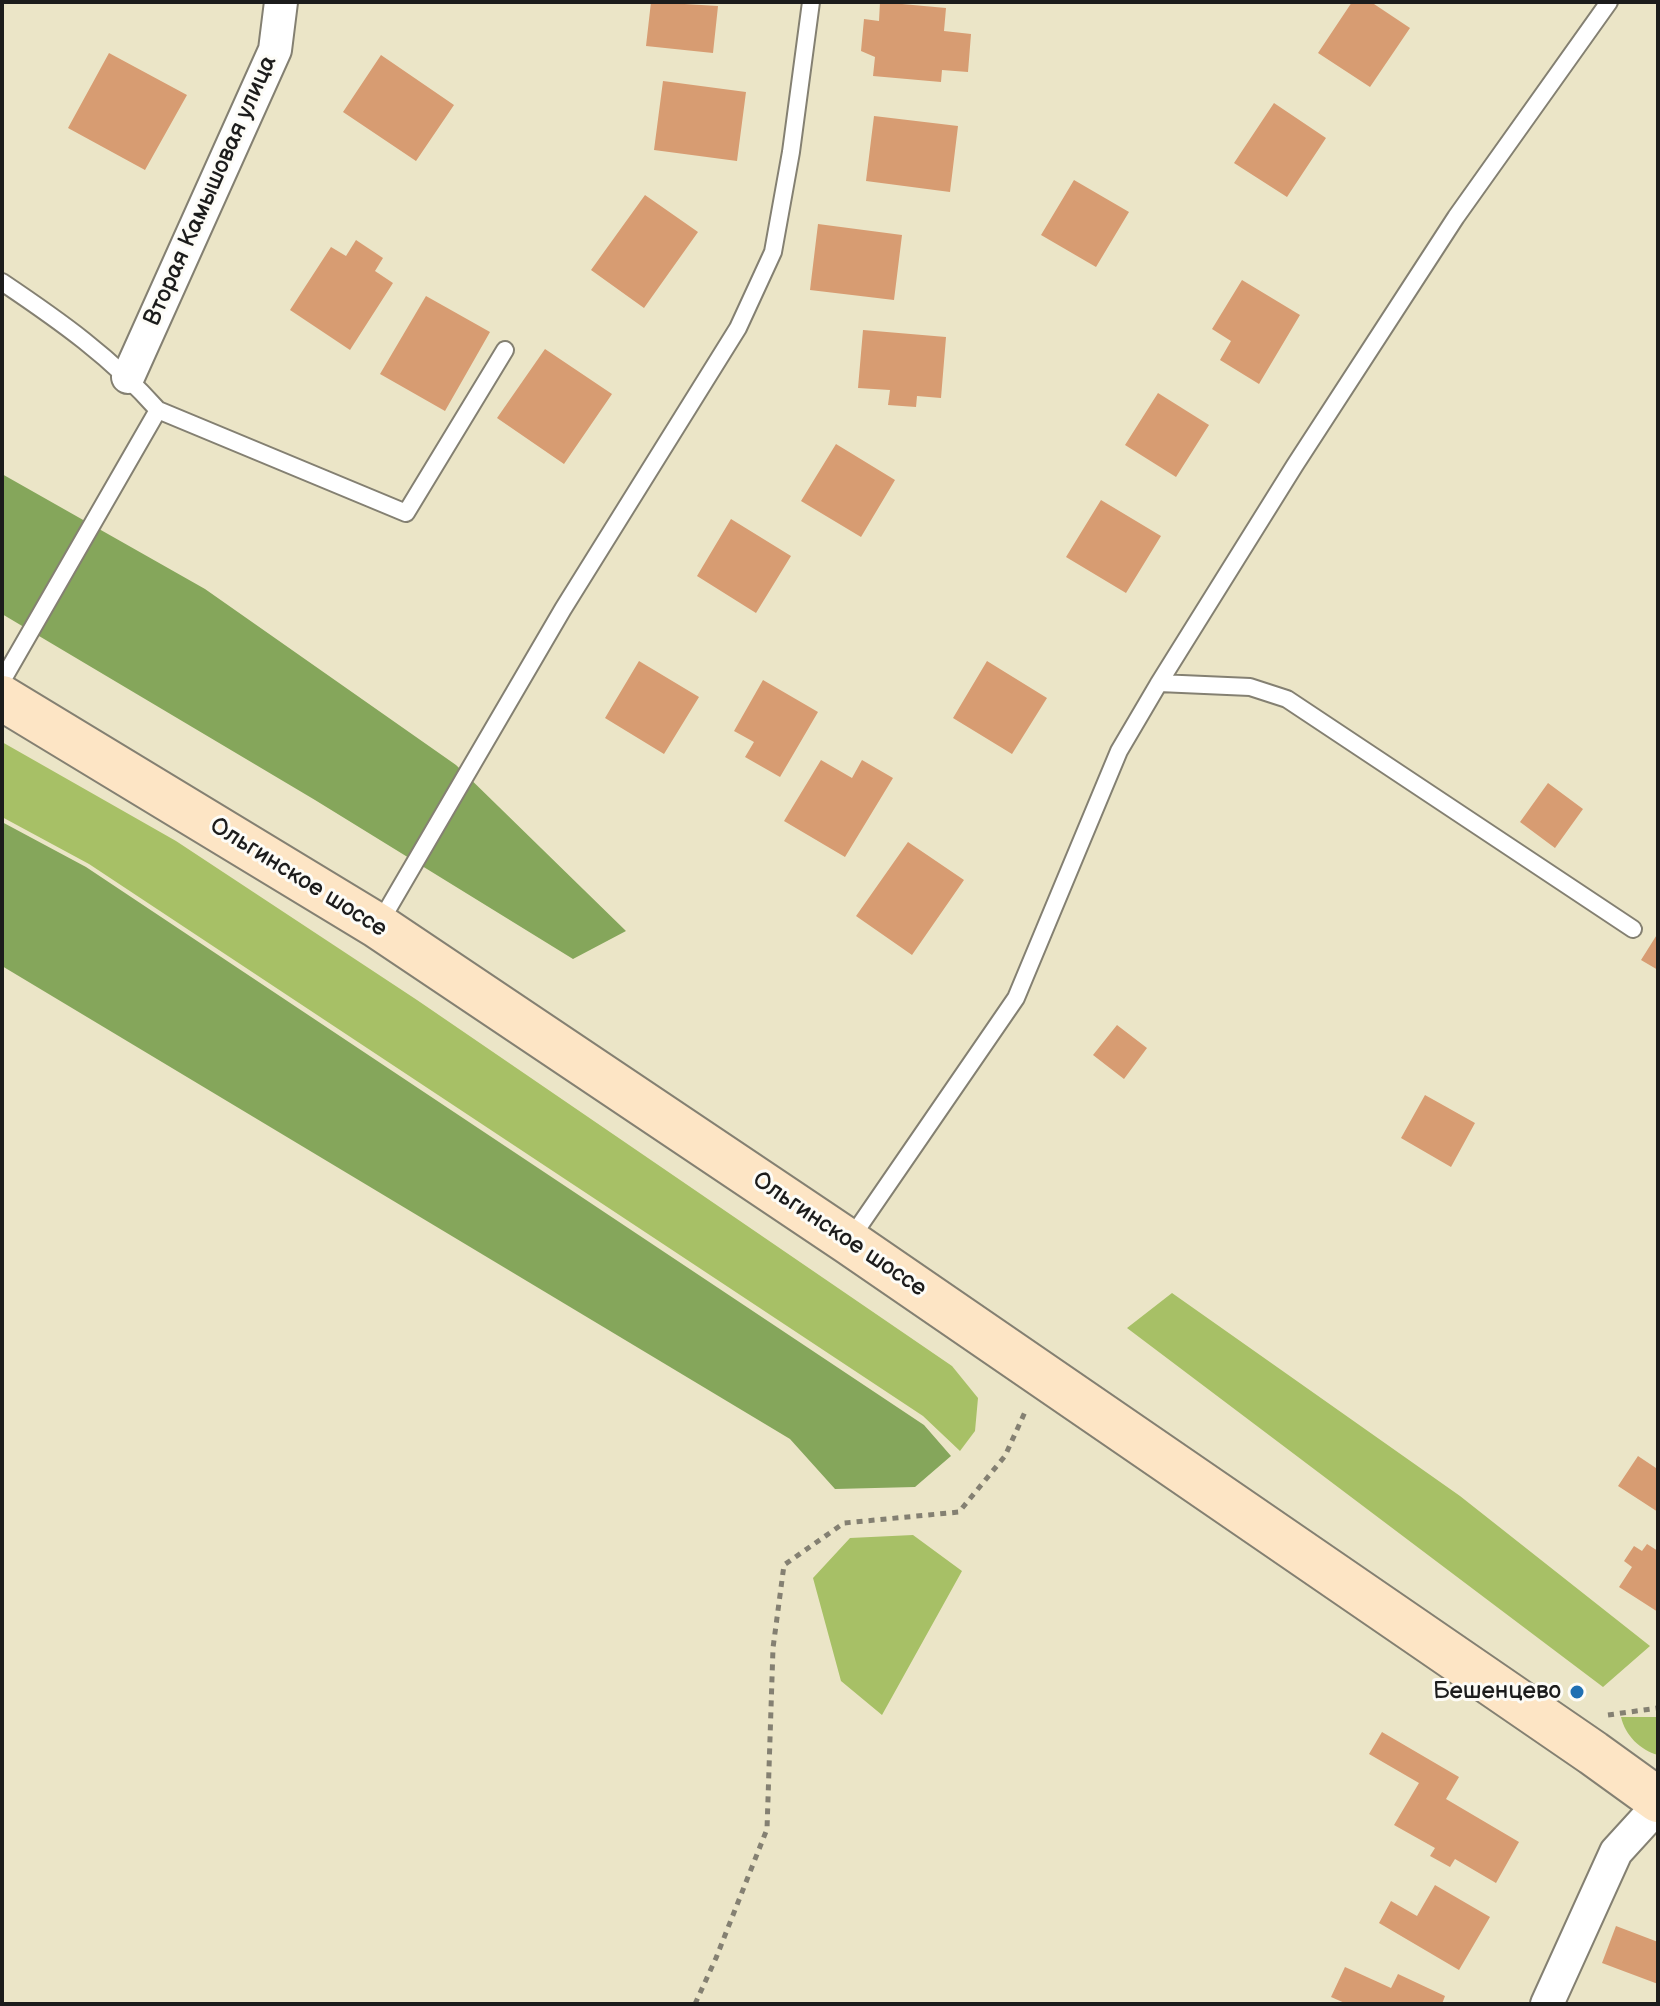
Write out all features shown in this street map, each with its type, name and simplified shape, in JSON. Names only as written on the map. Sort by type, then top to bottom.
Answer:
[{"type":"main road","name":"Ольгинское шоссе","points":[[2,698],[378,926],[1043,1374],[1658,1800]]},
{"type":"street","name":"Вторая Камышовая улица","points":[[128,377],[275,50],[281,2]]},
{"type":"street","points":[[1547,2004],[1616,1852],[1658,1806]]},
{"type":"lane","points":[[378,926],[563,609],[744,316],[773,252],[791,152],[811,2]]},
{"type":"lane","points":[[849,1242],[1016,998],[1119,751],[1159,683],[1303,452],[1456,217],[1609,2]]},
{"type":"lane","points":[[2,282],[68,326],[128,377],[158,410],[406,513],[505,350]]},
{"type":"lane","points":[[2,681],[158,410]]},
{"type":"lane","points":[[1159,683],[1250,687],[1287,699],[1633,929]]},
{"type":"path","points":[[695,2004],[767,1829],[773,1648],[784,1565],[844,1523],[959,1512],[1005,1456],[1043,1374]]},
{"type":"green space","points":[[2,474],[205,589],[456,765],[626,931],[573,959],[315,800],[2,614]]},
{"type":"green space","points":[[2,742],[176,841],[417,1000],[952,1366],[978,1398],[975,1431],[960,1451],[923,1416],[89,864],[2,817]]},
{"type":"green space","points":[[2,822],[86,867],[924,1425],[951,1456],[915,1487],[835,1489],[790,1439],[2,966]]},
{"type":"green space","points":[[1172,1293],[1460,1496],[1650,1646],[1603,1687],[1127,1328]]},
{"type":"green space","points":[[913,1535],[962,1571],[882,1715],[841,1681],[813,1578],[850,1538]]},
{"type":"green space","points":[[1621,1717],[1658,1717],[1658,1755],[1634,1741]]},
{"type":"building","points":[[651,2],[718,6],[713,53],[646,46]]},
{"type":"building","points":[[880,2],[946,8],[944,31],[971,34],[968,72],[942,70],[941,82],[873,76],[875,57],[861,51],[864,19],[879,21]]},
{"type":"building","points":[[1352,2],[1371,2],[1410,28],[1370,87],[1318,53]]},
{"type":"building","points":[[109,53],[187,95],[145,170],[68,128]]},
{"type":"building","points":[[381,55],[454,105],[416,161],[343,112]]},
{"type":"building","points":[[663,81],[746,92],[737,161],[654,150]]},
{"type":"building","points":[[1274,103],[1326,138],[1287,197],[1234,163]]},
{"type":"building","points":[[874,116],[958,126],[950,192],[866,181]]},
{"type":"building","points":[[1074,180],[1129,212],[1096,267],[1041,235]]},
{"type":"building","points":[[645,195],[698,232],[644,308],[591,270]]},
{"type":"building","points":[[818,224],[902,235],[894,300],[810,290]]},
{"type":"building","points":[[356,240],[383,258],[375,271],[393,283],[350,350],[290,310],[331,247],[346,256]]},
{"type":"building","points":[[1242,280],[1300,315],[1259,384],[1220,360],[1231,341],[1212,329]]},
{"type":"building","points":[[426,296],[490,332],[445,411],[380,374]]},
{"type":"building","points":[[863,330],[946,337],[941,398],[917,396],[916,407],[888,405],[890,390],[858,388]]},
{"type":"building","points":[[545,349],[612,394],[564,464],[497,418]]},
{"type":"building","points":[[1158,393],[1209,425],[1176,477],[1125,445]]},
{"type":"building","points":[[836,444],[895,480],[861,537],[801,501]]},
{"type":"building","points":[[1101,500],[1161,536],[1126,593],[1066,557]]},
{"type":"building","points":[[731,519],[791,556],[756,613],[697,576]]},
{"type":"building","points":[[639,661],[699,697],[664,754],[605,718]]},
{"type":"building","points":[[987,661],[1047,698],[1012,754],[953,718]]},
{"type":"building","points":[[763,680],[818,712],[780,777],[745,757],[754,742],[734,731]]},
{"type":"building","points":[[821,760],[852,778],[862,760],[893,778],[845,857],[784,821]]},
{"type":"building","points":[[1548,783],[1583,809],[1555,848],[1520,822]]},
{"type":"building","points":[[908,842],[964,880],[912,955],[856,916]]},
{"type":"building","points":[[1658,933],[1658,970],[1641,960]]},
{"type":"building","points":[[1117,1025],[1147,1048],[1124,1079],[1093,1055]]},
{"type":"building","points":[[1425,1095],[1475,1123],[1451,1167],[1401,1138]]},
{"type":"building","points":[[1638,1456],[1656,1468],[1658,1464],[1658,1512],[1618,1486]]},
{"type":"building","points":[[1647,1544],[1658,1551],[1658,1612],[1619,1587],[1632,1567],[1624,1561],[1634,1546],[1642,1551]]},
{"type":"building","points":[[1382,1732],[1459,1777],[1446,1799],[1519,1842],[1496,1883],[1455,1859],[1450,1867],[1430,1856],[1435,1848],[1394,1825],[1419,1783],[1369,1754]]},
{"type":"building","points":[[1435,1885],[1490,1917],[1459,1970],[1379,1923],[1391,1901],[1417,1916]]},
{"type":"building","points":[[1616,1926],[1658,1942],[1658,1984],[1602,1963]]},
{"type":"building","points":[[1345,1967],[1391,1988],[1398,1974],[1445,1996],[1442,2004],[1347,2004],[1331,1997]]},
{"type":"place","name":"Бешенцево","points":[[1577,1692]]}]
